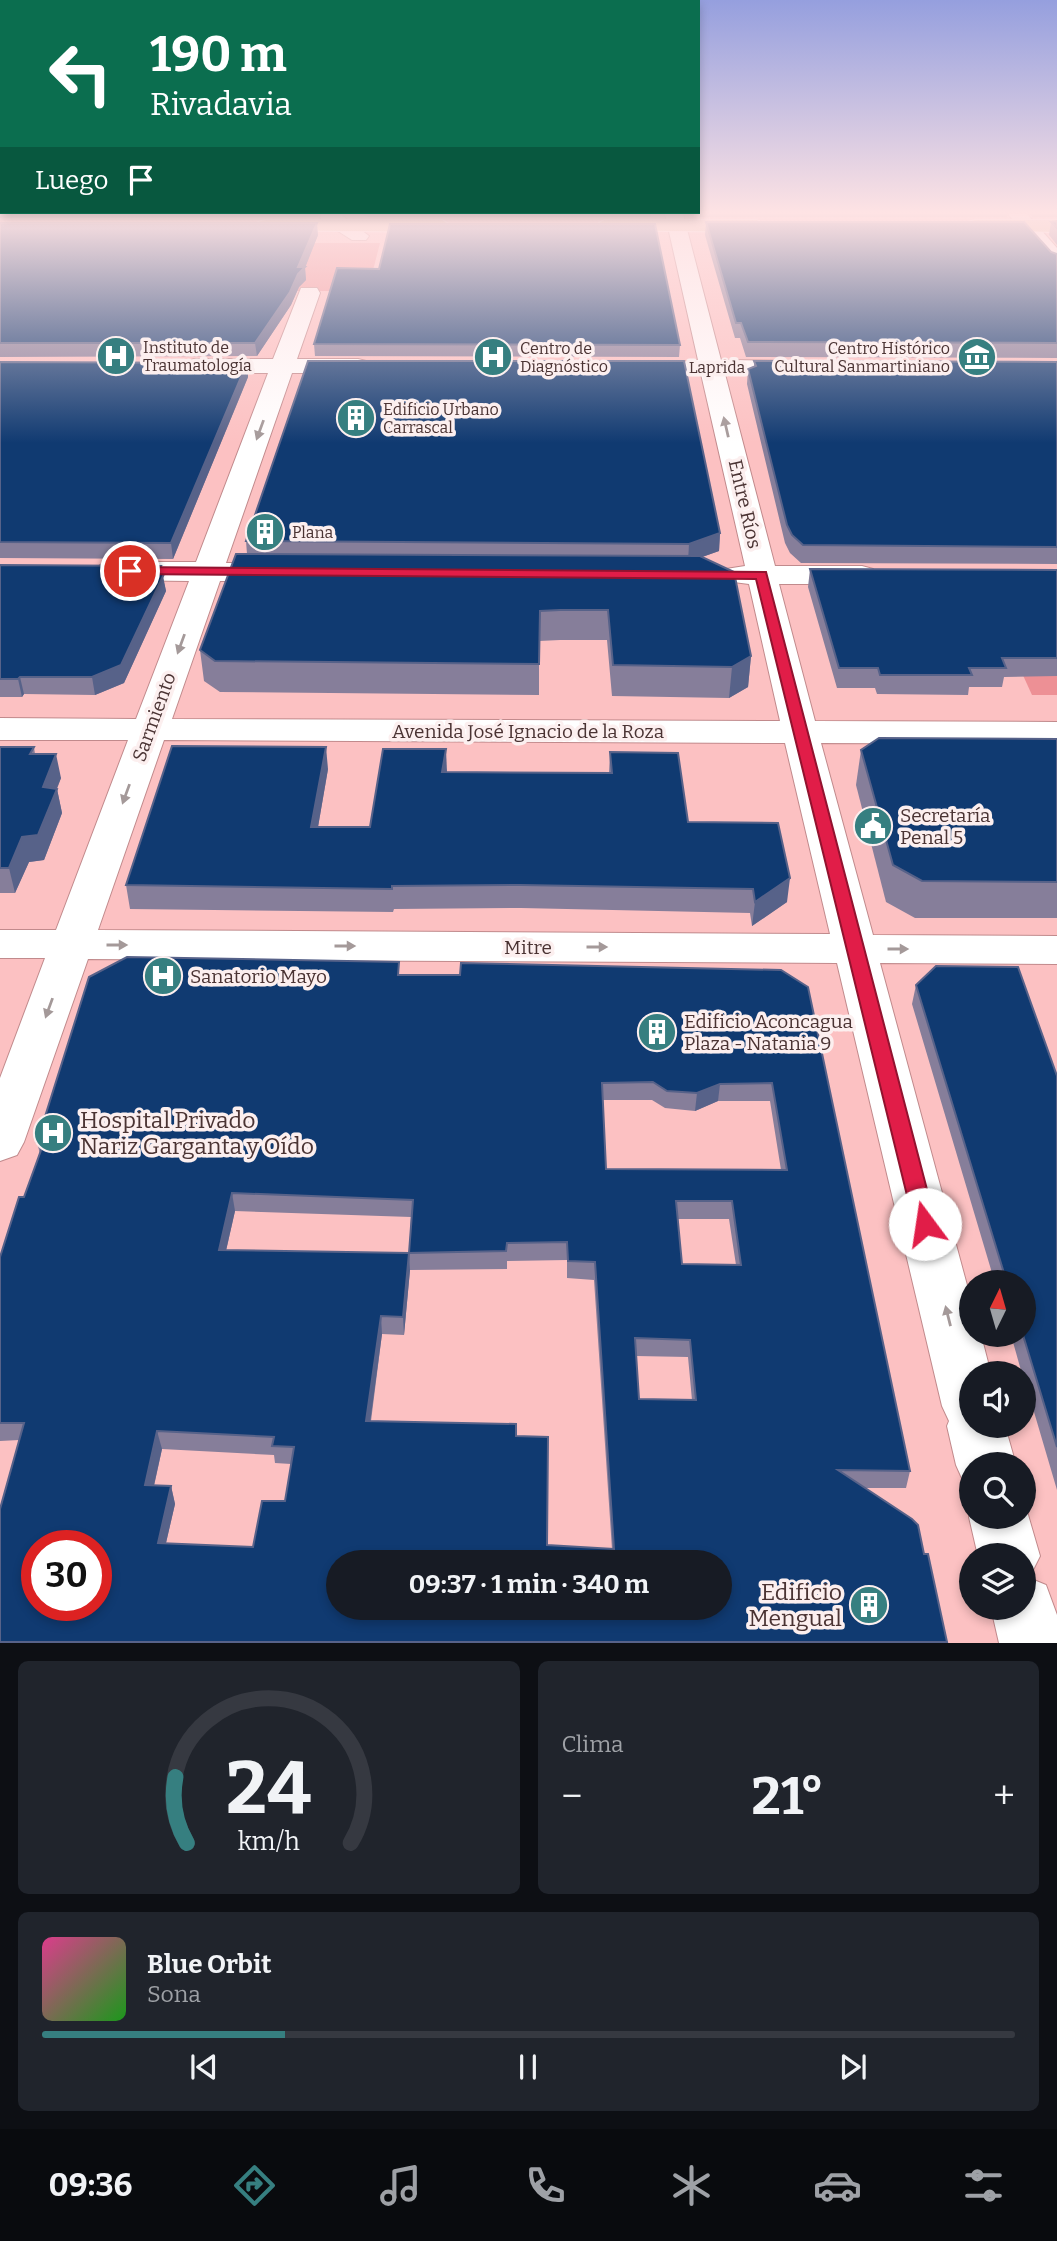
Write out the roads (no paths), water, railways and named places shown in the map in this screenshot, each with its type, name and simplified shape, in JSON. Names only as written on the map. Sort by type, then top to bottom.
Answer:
[{"type":"street","name":"Entre Ríos","points":[[693,291],[800,732],[960,1361]]},
{"type":"street","name":"Sarmiento","points":[[0,1142],[309,293]]},
{"type":"street","points":[[177,366],[379,366]]},
{"type":"street","name":"Laprida","points":[[667,367],[822,368]]},
{"type":"street","points":[[83,570],[311,572]]},
{"type":"street","points":[[707,575],[893,575]]},
{"type":"street","name":"Avenida José Ignacio de la Roza","points":[[0,729],[1057,733]]},
{"type":"street","name":"Mitre","points":[[0,944],[1057,950]]},
{"type":"street","points":[[1026,1620],[1031,1643]]},
{"type":"place","name":"Instituto de Traumatología","points":[[116,356]]},
{"type":"place","name":"Centro de Diagnóstico","points":[[493,357]]},
{"type":"place","name":"Centro Histórico Cultural Sanmartiniano","points":[[977,357]]},
{"type":"place","name":"Edificio Urbano Carrascal","points":[[356,418]]},
{"type":"place","name":"Plana","points":[[265,532]]},
{"type":"place","name":"Secretaría Penal 5","points":[[873,826]]},
{"type":"place","name":"Sanatorio Mayo","points":[[163,976]]},
{"type":"place","name":"Edificio Aconcagua Plaza - Natania 9","points":[[657,1032]]},
{"type":"place","name":"Hospital Privado Nariz Garganta y Oído","points":[[53,1133]]},
{"type":"place","name":"Edificio Mengual","points":[[869,1605]]}]
